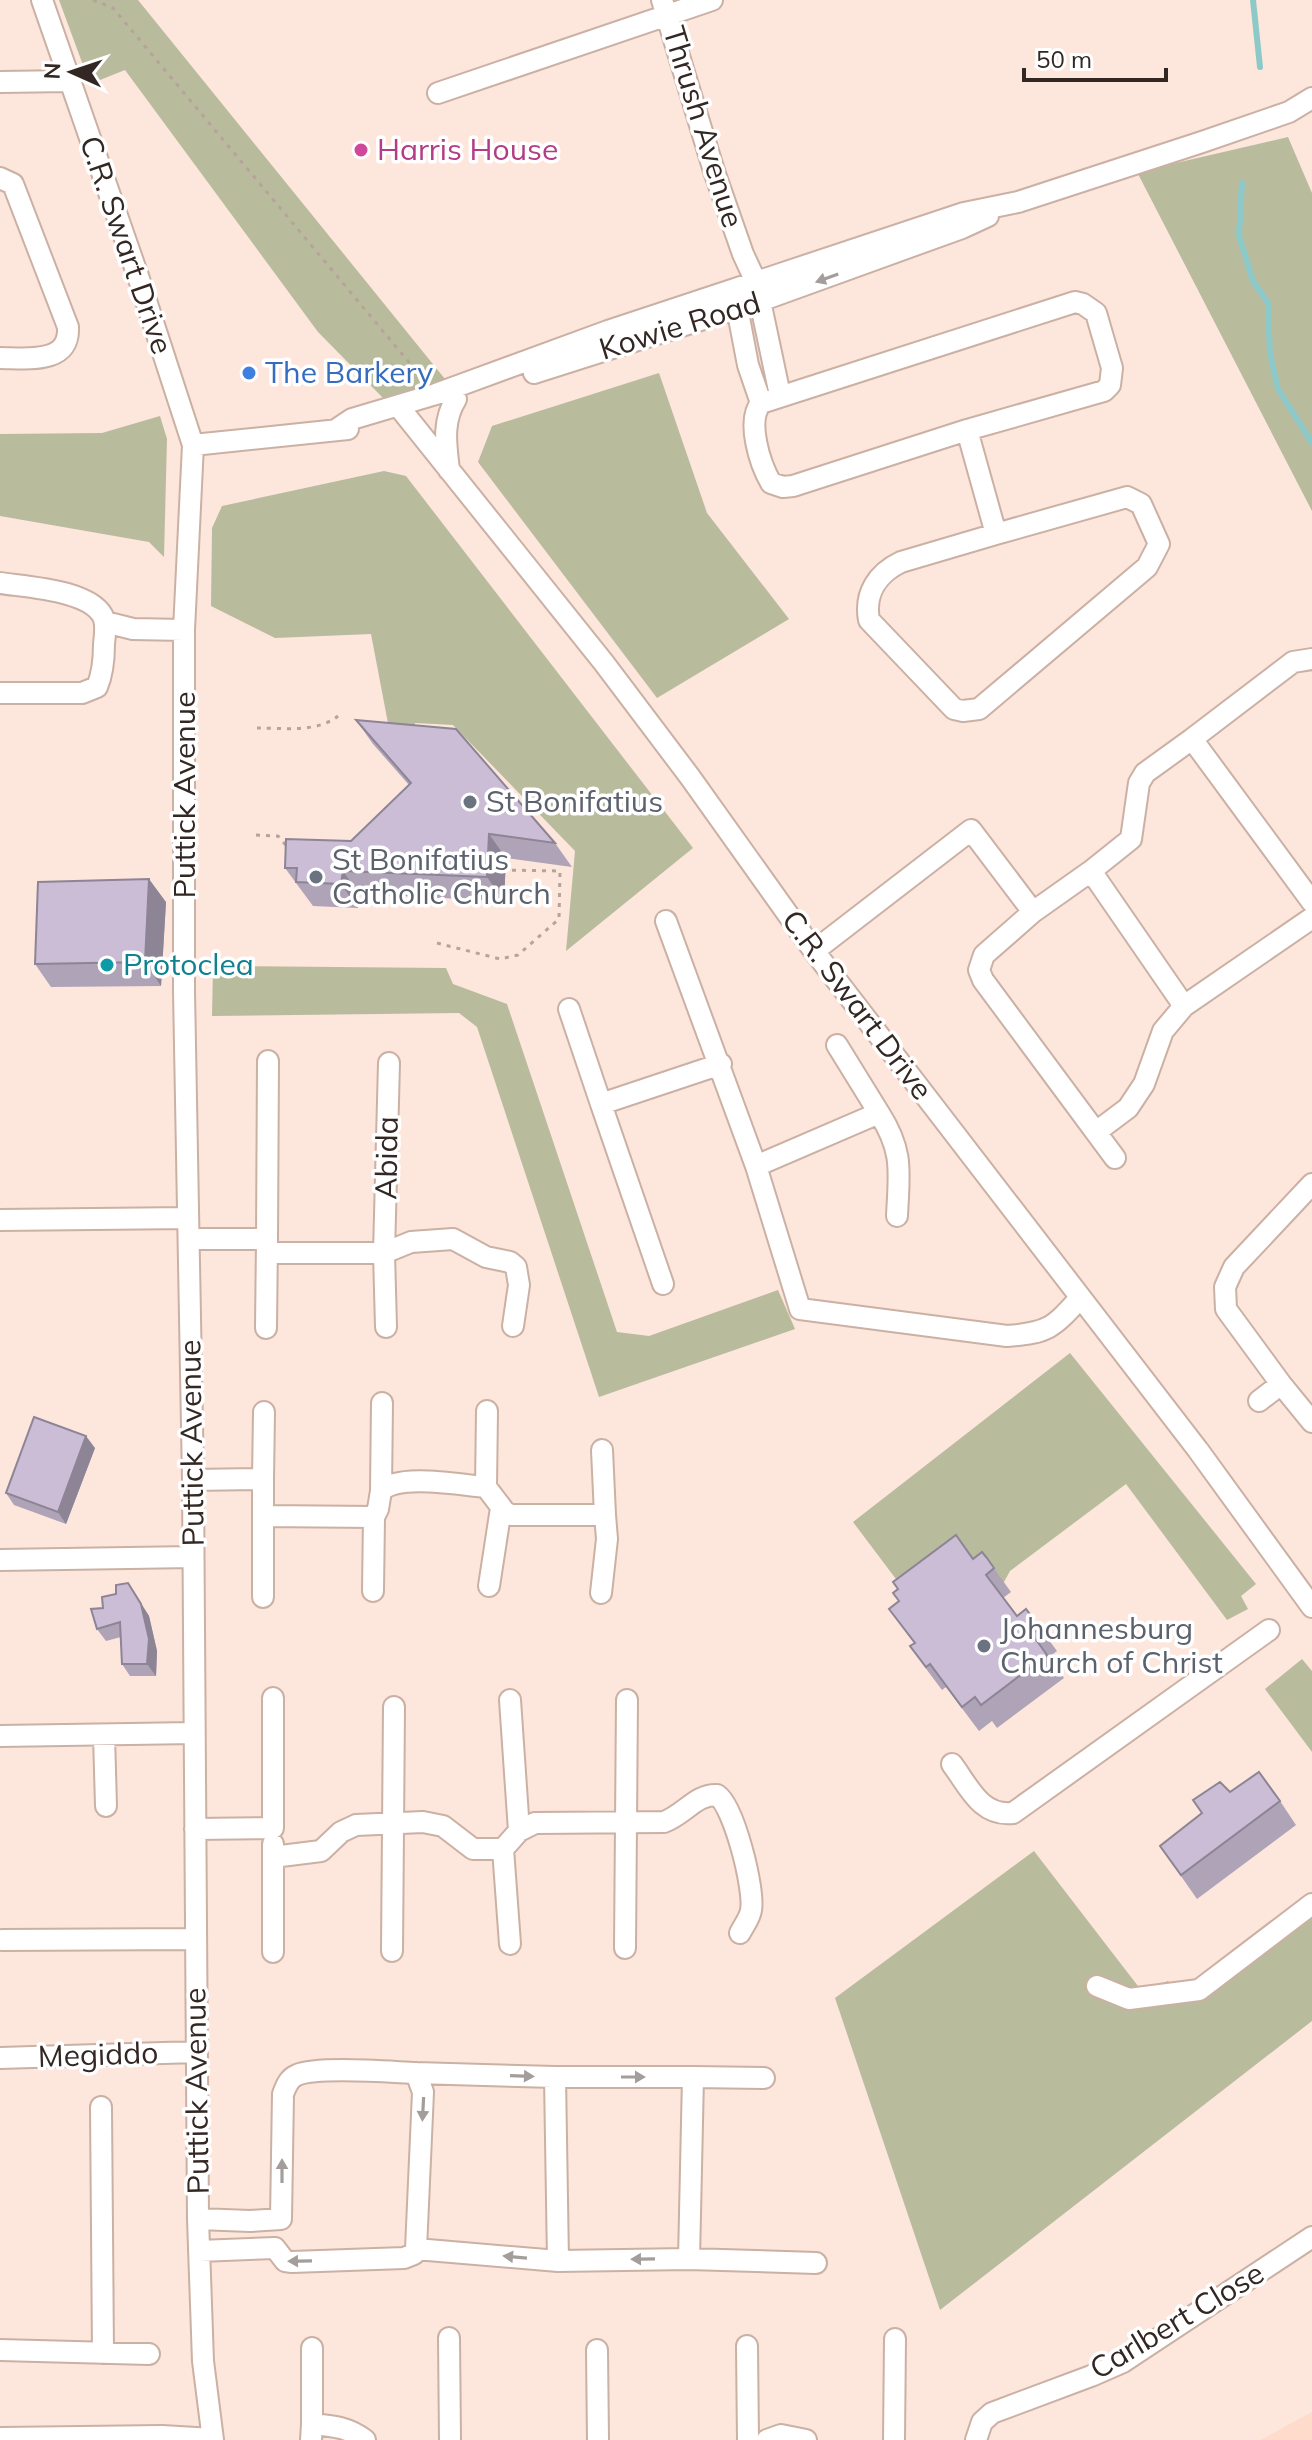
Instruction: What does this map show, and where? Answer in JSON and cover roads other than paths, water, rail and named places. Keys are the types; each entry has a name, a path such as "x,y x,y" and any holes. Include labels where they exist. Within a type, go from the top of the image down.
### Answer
{"street":[{"name":"C.R. Swart Drive","path":"42,0 193,445"},
{"path":"438,93 665,7 712,0"},
{"name":"Thrush Avenue","path":"665,7 714,171 758,292 780,395"},
{"path":"0,82 70,81"},
{"name":"Kowie Road","path":"193,445 337,429 352,419 403,412 758,292 964,213 1018,202 1289,112 1312,98"},
{"name":"Kowie Road","path":"1289,112 1312,112"},
{"path":"0,178 13,184 68,327 66,345 57,353 44,358 0,358"},
{"name":"Thrush Avenue","path":"735,298 743,254"},
{"path":"735,298 761,403"},
{"path":"1075,302 1096,313 1112,368 1110,385 1104,391 783,487 771,483 755,431 754,412 761,403 1075,302"},
{"path":"446,396 449,409 445,434 449,470"},
{"name":"C.R. Swart Drive","path":"403,412 623,688 814,951 1198,1450 1312,1607"},
{"path":"967,430 996,534"},
{"name":"Puttick Avenue","path":"193,445 184,630 196,2052 203,2361 213,2440"},
{"path":"1127,497 1141,504 1159,544 1147,567 979,709 963,711 954,709 869,620 868,604 878,578 887,569 996,534 1127,497"},
{"path":"0,583 71,595 93,605 105,622 103,668 97,687 82,693 0,693"},
{"path":"105,622 133,629 184,630"},
{"path":"1115,1158 983,980 979,970 984,955 1033,912 1131,839 1139,783 1145,773 1293,662 1312,659"},
{"path":"1192,739 1312,902"},
{"path":"814,951 971,830 1033,912"},
{"path":"1091,871 1184,1006"},
{"path":"1096,1132 1128,1108 1144,1084 1163,1031 1184,1006 1312,918"},
{"path":"666,921 721,1064 800,1309 1007,1336 1054,1326 1080,1298"},
{"path":"569,1009 663,1284"},
{"path":"837,1045 896,1145 899,1160 897,1216"},
{"path":"266,1328 268,1061"},
{"name":"Abida","path":"386,1327 384,1253 389,1063"},
{"path":"601,1104 721,1064"},
{"path":"756,1166 879,1113"},
{"path":"1312,1184 1234,1267 1225,1287 1226,1309 1312,1422"},
{"name":"Abida","path":"0,1220 188,1228 267,1246 384,1253 411,1242 453,1239 486,1257 510,1262 518,1274 519,1285 513,1326"},
{"path":"1259,1401 1281,1384"},
{"path":"373,1591 374,1517 381,1491 382,1403"},
{"path":"487,1411 486,1487 501,1508 511,1515 605,1515"},
{"path":"263,1597 264,1412"},
{"path":"601,1593 607,1539 602,1450"},
{"path":"193,1480 263,1479"},
{"path":"381,1491 388,1484 406,1481 486,1487"},
{"path":"489,1586 501,1508"},
{"path":"263,1516 374,1517"},
{"path":"0,1560 193,1557"},
{"path":"952,1764 985,1809 994,1813 1013,1813 1269,1630"},
{"path":"273,1698 273,1952"},
{"path":"510,1700 519,1831"},
{"path":"625,1948 627,1700"},
{"path":"392,1951 394,1707"},
{"path":"0,1736 194,1733"},
{"path":"104,1735 106,1806"},
{"path":"510,1944 503,1849 519,1831 542,1822 664,1822 682,1814 703,1797 714,1795 722,1798 732,1817 751,1893 751,1913 740,1933"},
{"path":"273,1857 321,1851 341,1832 356,1825 434,1824 443,1826 473,1849 503,1849"},
{"path":"195,1829 273,1828"},
{"path":"1097,1986 1129,1999 1199,1990 1312,1904"},
{"path":"2,1940 195,1939"},
{"name":"Megiddo","path":"0,2058 196,2052"},
{"path":"198,2219 281,2219 283,2094 294,2075 313,2071 764,2078"},
{"path":"199,2251 275,2248 285,2261 292,2262 404,2258 414,2254 423,2092 416,2073"},
{"path":"555,2077 558,2261"},
{"path":"689,2259 693,2077"},
{"path":"101,2107 103,2353"},
{"name":"Carlbert Close","path":"976,2440 982,2422 992,2413 1123,2362 1312,2237"},
{"path":"416,2249 558,2261 689,2259 816,2263"},
{"path":"449,2338 450,2440"},
{"path":"894,2440 895,2339"},
{"path":"747,2346 748,2440"},
{"path":"312,2348 311,2432 354,2431 365,2440"},
{"path":"0,2350 149,2354"},
{"path":"597,2350 598,2440"},
{"path":"767,2440 781,2435 806,2440"},
{"path":"0,2438 213,2440"}],"waterway":[{"path":"1253,0 1260,67"},
{"path":"1242,183 1239,236 1253,281 1268,303 1270,354 1278,389 1312,443"}],"place":[{"name":"Harris House","path":"361,150"},
{"name":"The Barkery","path":"249,373"},
{"name":"St Bonifatius","path":"470,802"},
{"name":"St Bonifatius Catholic Church","path":"316,877"},
{"name":"Protoclea","path":"107,965"},
{"name":"Johannesburg Church of Christ","path":"984,1646"}]}
